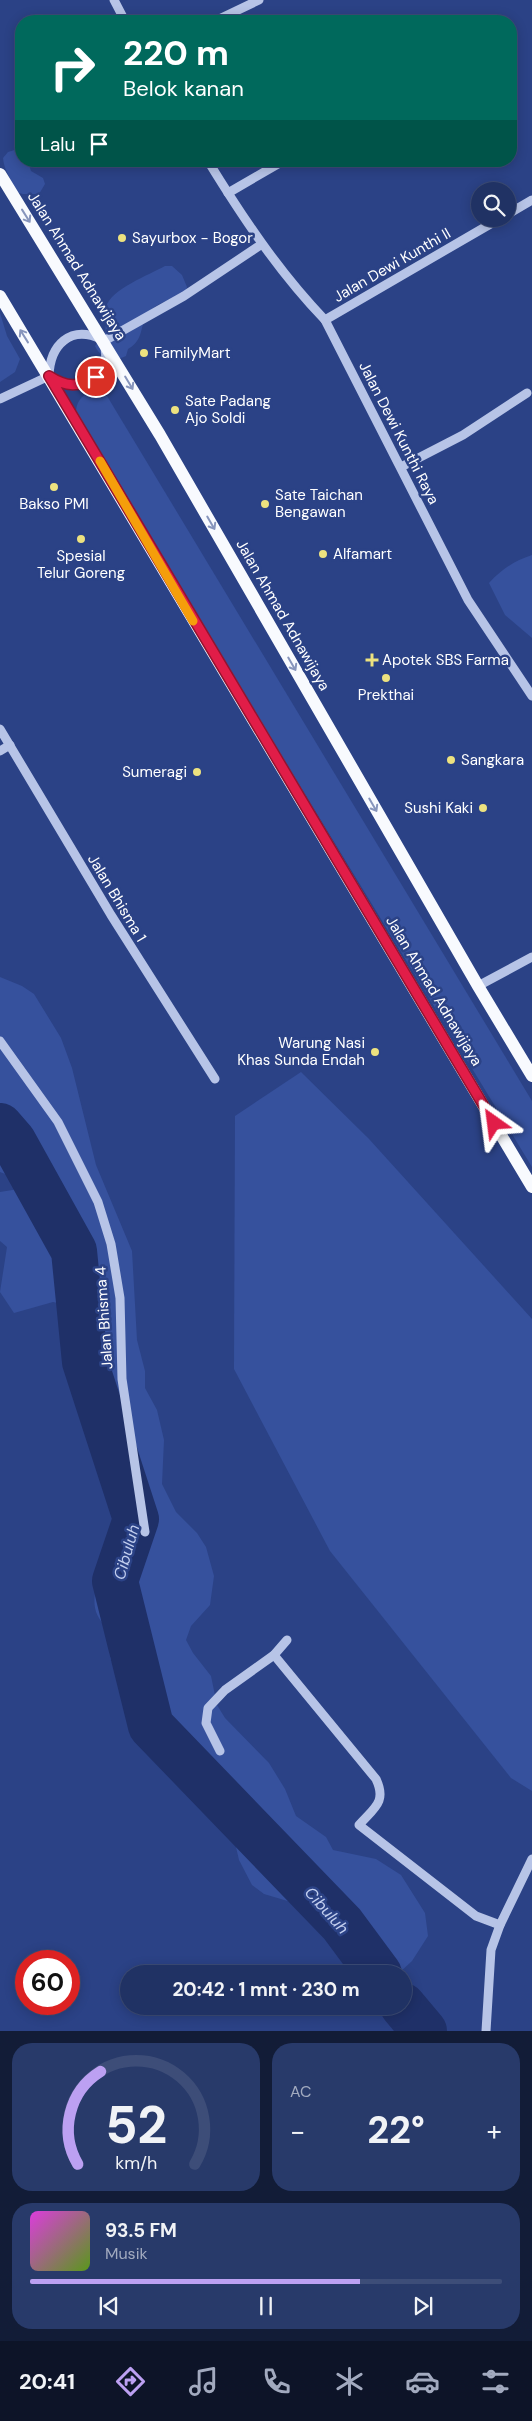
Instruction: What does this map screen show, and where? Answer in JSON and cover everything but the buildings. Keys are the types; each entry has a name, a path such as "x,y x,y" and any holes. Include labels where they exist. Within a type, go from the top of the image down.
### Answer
{"main road":[{"name":"Jalan Ahmad Adnawijaya","path":"0,174 104,341 532,1076"},
{"name":"Jalan Ahmad Adnawijaya","path":"0,296 532,1187"}],"street":[{"path":"114,0 123,15"},
{"path":"228,15 259,0"},
{"name":"Jalan Dewi Kunthi Raya","path":"212,167 262,244 292,285 325,320 468,600 532,696"},
{"path":"228,193 274,167"},
{"path":"516,209 532,200"},
{"name":"Jalan Dewi Kunthi II","path":"325,320 485,227"},
{"path":"104,341 184,296 262,244"},
{"path":"49,376 49,361 54,349 65,339 78,334 92,335 104,341"},
{"path":"49,376 59,383 72,386 85,384 96,377 104,366 106,354 104,341"},
{"path":"0,399 49,376"},
{"path":"401,467 462,435 527,393"},
{"name":"Jalan Bhisma 1","path":"0,729 111,916 215,1079"},
{"path":"0,751 10,745"},
{"path":"478,986 532,957"},
{"name":"Jalan Bhisma 4","path":"0,1041 58,1122 98,1202 112,1244 120,1298 122,1379 145,1532"},
{"path":"220,1752 206,1723 208,1708 225,1690 274,1656 287,1640"},
{"path":"274,1656 367,1765 376,1779 382,1792 381,1800 359,1825 476,1916 500,1925"},
{"path":"486,2031 491,1950 500,1925 532,1859"}],"shaded area":[{"path":"15,150 15,167 30,167 31,171 43,178 45,184 39,194 15,192 3,158 8,152"},
{"path":"165,266 172,266 182,275 187,287 185,294 163,302 147,314 138,340 128,349 126,356 112,359 104,356 95,346 105,334 105,310 109,300 123,288"},
{"path":"0,313 7,336 20,359 15,372 0,382"},
{"path":"93,391 107,396 532,1101 532,1167 76,418 76,409 79,401 84,395"},
{"path":"532,555 532,638 505,615 489,583 509,566"},
{"path":"0,977 22,986 34,994 61,1038 72,1068 96,1165 132,1251 137,1340 145,1371 145,1388 157,1410 164,1440 162,1484 176,1512 197,1533 206,1547 214,1576 210,1605 191,1626 186,1640 193,1653 211,1676 217,1705 225,1718 269,1763 285,1789 296,1816 326,1837 333,1850 376,1859 401,1875 425,1913 428,1936 408,1965 365,1965 355,1953 301,1905 264,1894 252,1885 239,1860 233,1834 208,1814 200,1803 189,1776 171,1753 139,1721 110,1658 108,1629 99,1619 95,1609 94,1598 96,1585 126,1581 142,1545 132,1517 125,1443 118,1416 91,1418 93,1389 90,1366 105,1340 88,1301 73,1306 53,1302 14,1313 0,1292 7,1247 0,1241 0,1192 37,1186 0,1172"},
{"path":"301,1072 369,1139 532,1319 532,1791 511,1778 330,1551 234,1369 235,1116"}],"waterway":[{"name":"Cibuluh","path":"0,1126 13,1141 74,1251 85,1362 136,1519 115,1581 151,1726 342,1924 372,1965"},
{"name":"Cibuluh","path":"411,2015 424,2031"}],"slow traffic":[{"path":"100,461 193,621"}],"place":[{"name":"Sayurbox - Bogor","path":"122,238"},
{"name":"FamilyMart","path":"144,353"},
{"name":"Sate Padang Ajo Soldi","path":"175,410"},
{"name":"Bakso PMI","path":"54,487"},
{"name":"Sate Taichan Bengawan","path":"265,504"},
{"name":"Spesial Telur Goreng","path":"81,539"},
{"name":"Alfamart","path":"323,554"},
{"name":"Apotek SBS Farma","path":"372,660"},
{"name":"Prekthai","path":"386,678"},
{"name":"Sangkara","path":"451,760"},
{"name":"Sumeragi","path":"197,772"},
{"name":"Sushi Kaki","path":"483,808"},
{"name":"Warung Nasi Khas Sunda Endah","path":"375,1052"}],"route":[{"path":"96,377 85,384 72,386 59,383 49,376 494,1123"}]}
